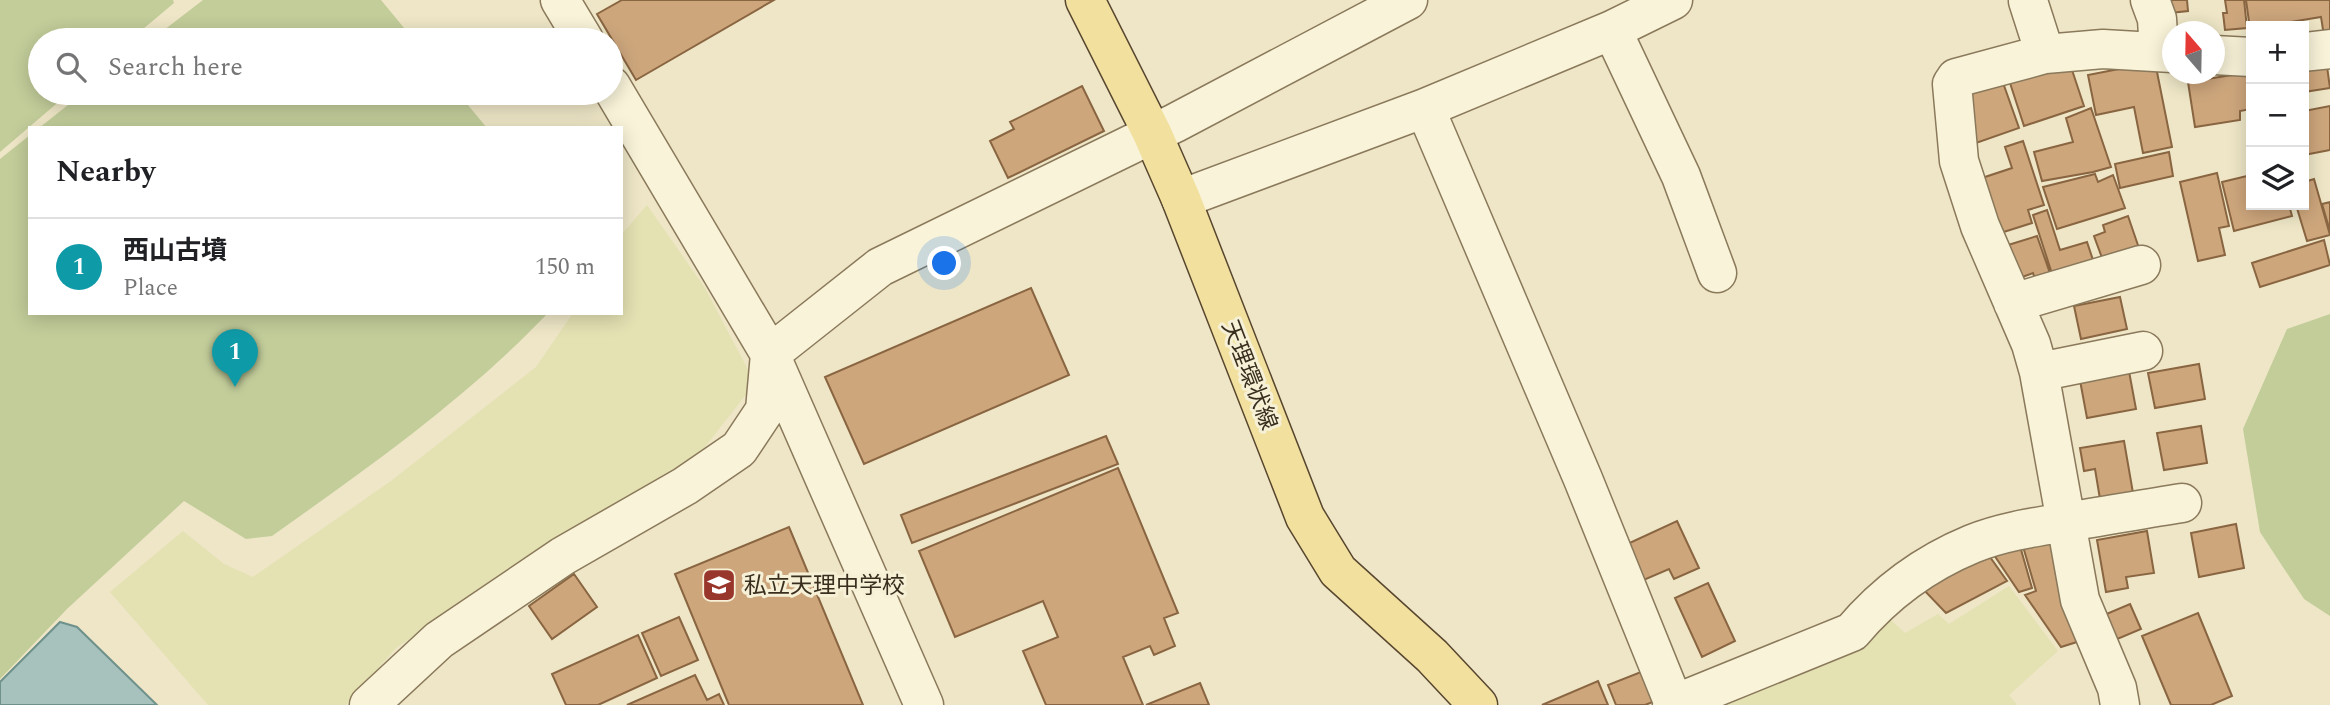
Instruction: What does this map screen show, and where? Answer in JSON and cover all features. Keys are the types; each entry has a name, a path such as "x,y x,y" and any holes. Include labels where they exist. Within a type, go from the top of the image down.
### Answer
{"main road":[{"name":"天理環状線","path":"1085,0 1152,133 1181,199 1305,517 1338,571 1432,656 1478,705"}],"street":[{"path":"560,0 577,28"},
{"path":"369,705 439,640 563,556 685,486 739,449 765,410 770,354 880,267 1175,123 1408,0"},
{"path":"1181,199 1425,107 1612,30 1673,0"},
{"path":"2150,0 2162,37"},
{"path":"2028,1 2045,54"},
{"path":"1612,30 1681,176 1717,273"},
{"path":"2120,705 2117,688 2080,600 2039,372 2031,344 1980,226 1959,161 1952,83 1956,78 2045,54 2103,49 2162,52"},
{"path":"2309,51 2330,49"},
{"path":"2225,56 2246,57"},
{"path":"622,105 770,354 924,705"},
{"path":"1425,107 1583,480 1673,705 1852,632 1868,612 1902,584 1930,565 1973,544 2037,527 2182,503"},
{"path":"2013,303 2141,265"},
{"path":"2039,372 2143,351"}],"shaded area":[{"path":"647,205 705,288 755,383 705,447 680,474 486,587 396,648 346,705 208,705 110,592 183,531 224,564 253,577 391,481 536,367 572,315 623,315 623,233"},
{"path":"2009,586 2058,651 2009,695 2017,705 1708,705 1884,614 1905,633 1938,614 1949,624"}],"green space":[{"path":"0,0 173,0 174,3 144,28 28,28 28,105 55,105 0,152"},
{"path":"203,0 381,0 404,28 167,28"},
{"path":"68,105 468,105 485,126 42,126"},
{"path":"28,137 28,315 546,315 484,374 416,431 272,536 246,539 184,501 67,609 0,679 0,159"},
{"path":"2330,314 2330,616 2304,599 2260,532 2243,429 2287,329"}],"water":[{"path":"60,622 77,627 157,705 0,705 0,682"}],"building":[{"path":"622,0 774,0 636,80 623,58 623,28 605,28 597,14"},
{"path":"2160,0 2187,0 2188,11 2161,14"},
{"path":"2225,0 2244,0 2246,28 2225,30 2223,13 2227,13"},
{"path":"2246,0 2330,0 2330,35 2324,36 2321,17 2297,21 2249,21"},
{"path":"2326,59 2330,88 2309,91 2309,62"},
{"path":"2155,62 2172,147 2143,153 2134,107 2096,115 2088,75"},
{"path":"2070,64 2084,106 2024,126 2010,83"},
{"path":"2246,73 2246,110 2240,111 2240,120 2195,127 2188,84 2225,84 2225,76"},
{"path":"2001,77 2019,128 1976,143 1959,91"},
{"path":"1082,86 1104,131 1008,178 990,141 1014,129 1010,122"},
{"path":"2330,106 2330,150 2309,154 2309,110"},
{"path":"2091,108 2111,167 2042,181 2034,152 2073,142 2066,118"},
{"path":"2023,141 2044,205 2028,210 2032,223 1991,236 1973,181 2012,168 2005,147"},
{"path":"2169,152 2173,176 2120,188 2115,164"},
{"path":"2217,173 2229,226 2219,228 2225,255 2198,261 2180,182"},
{"path":"2095,174 2098,182 2113,175 2125,208 2057,229 2043,187"},
{"path":"2246,176 2246,210 2290,210 2292,216 2234,231 2222,182"},
{"path":"2314,179 2330,235 2307,241 2298,210 2309,210 2309,180"},
{"path":"2330,202 2330,231 2322,204"},
{"path":"2047,210 2060,250 2087,242 2096,269 2055,283 2033,215"},
{"path":"2128,216 2141,254 2105,266 2094,236 2105,232 2103,225"},
{"path":"2037,236 2052,279 2037,285 2033,273 2017,279 2005,246"},
{"path":"2324,240 2330,265 2260,287 2252,263"},
{"path":"1031,288 1069,375 864,464 825,377"},
{"path":"2120,297 2127,329 2081,339 2074,306"},
{"path":"2199,364 2205,399 2155,408 2148,373"},
{"path":"2128,366 2136,409 2087,418 2079,375"},
{"path":"2201,426 2207,463 2164,470 2157,433"},
{"path":"1106,436 1118,464 912,543 901,515"},
{"path":"2124,441 2133,493 2100,499 2095,469 2084,471 2080,448"},
{"path":"1118,468 1178,613 1164,618 1175,646 1154,655 1150,646 1123,657 1143,705 1046,705 1023,651 1058,637 1043,601 955,637 919,551"},
{"path":"1677,521 1699,568 1674,579 1669,569 1639,582 1623,546"},
{"path":"2236,524 2244,568 2199,577 2191,533"},
{"path":"789,527 863,705 729,705 675,574"},
{"path":"2147,531 2154,573 2126,577 2128,588 2106,592 2097,540"},
{"path":"2054,534 2080,641 2061,647 2025,595 2036,591 2022,543"},
{"path":"2018,539 2032,588 2019,592 1990,549"},
{"path":"1985,550 2007,581 1946,613 1922,588"},
{"path":"574,574 597,607 552,639 529,606"},
{"path":"1708,583 1735,641 1702,657 1675,598"},
{"path":"2130,604 2141,629 2115,640 2104,615"},
{"path":"2198,613 2232,696 2211,705 2171,705 2142,636"},
{"path":"679,617 698,660 661,676 642,633"},
{"path":"638,635 657,678 598,705 566,705 552,674"},
{"path":"1651,668 1663,698 1645,705 1616,705 1608,685"},
{"path":"695,675 707,700 719,694 724,705 627,705"},
{"path":"1598,681 1608,705 1542,705"},
{"path":"1200,683 1209,705 1146,705"}],"place":[{"name":"西山古墳","path":"235,387"},
{"name":"私立天理中学校","path":"719,585"}]}
